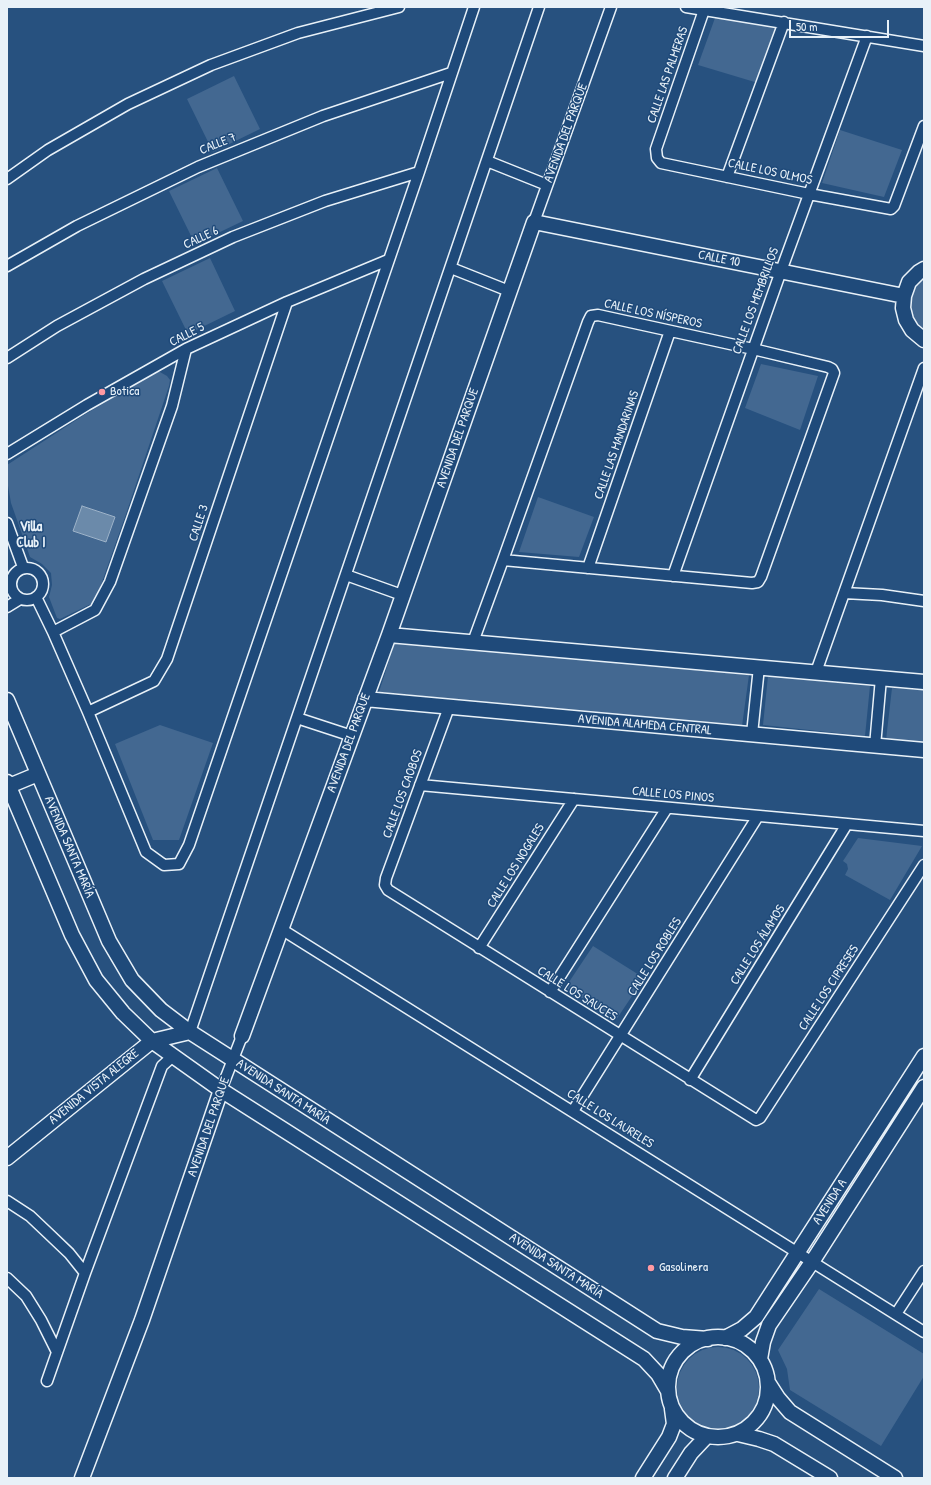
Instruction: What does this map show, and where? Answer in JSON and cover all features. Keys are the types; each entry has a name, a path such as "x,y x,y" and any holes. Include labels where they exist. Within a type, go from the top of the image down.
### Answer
{"street":[{"path":"7,179 48,150 128,104 211,65 298,33 399,7"},
{"path":"36,598 53,632 88,712 146,852 164,865 179,864 189,845 474,7"},
{"path":"190,1032 539,7"},
{"name":"AVENIDA DEL PARQUE","path":"82,1478 142,1320 221,1090 389,635 509,291 611,7"},
{"path":"686,7 924,46"},
{"name":"CALLE LAS PALMERAS","path":"656,149 704,10"},
{"path":"727,177 784,22"},
{"name":"CALLE LOS MEMBRILLOS","path":"673,576 781,271 867,36"},
{"name":"CALLE 7","path":"7,266 77,226 198,167 323,116 451,73"},
{"name":"CALLE LOS OLMOS","path":"656,149 657,158 661,163 809,194 893,209 924,126"},
{"path":"487,162 548,185"},
{"name":"CALLE 6","path":"7,358 58,326 144,279 233,237 325,201 419,172"},
{"name":"CALLE 10","path":"534,222 904,296"},
{"name":"CALLE 5","path":"7,454 86,405 186,349 287,302 388,260"},
{"path":"451,268 509,291"},
{"path":"924,269 909,282 904,296 903,308 906,320 912,330 924,340"},
{"name":"CALLE 3","path":"88,712 154,681 168,659 287,302"},
{"name":"CALLE LOS NÍSPEROS","path":"473,642 591,316 598,315 753,349 828,367 832,369 834,373 834,378 758,582 752,583 673,576"},
{"name":"CALLE LAS MANDARINAS","path":"588,568 670,331"},
{"path":"53,632 95,610 110,582 172,406 186,349"},
{"path":"816,672 924,368"},
{"path":"7,523 23,568"},
{"path":"502,560 673,576"},
{"path":"23,568 33,568 41,575 44,585 40,594 36,598 25,600 20,599 13,592 9,578 23,568"},
{"path":"346,575 402,596"},
{"path":"844,593 924,600"},
{"path":"7,607 20,599"},
{"path":"389,635 924,682"},
{"path":"752,734 759,667"},
{"path":"875,746 881,678"},
{"name":"AVENIDA ALAMEDA CENTRAL","path":"365,699 924,750"},
{"name":"AVENIDA SANTA MARÍA","path":"7,700 109,941 132,980 161,1010 190,1032 233,1060 657,1331 682,1337 708,1339"},
{"name":"CALLE LOS CAOBOS","path":"388,890 385,885 386,878 449,706"},
{"path":"297,718 352,736"},
{"path":"38,774 8,784 11,801 72,935 96,980 123,1013 152,1041 221,1090 644,1359 658,1374 668,1391 674,1424 668,1437 643,1478"},
{"name":"CALLE LOS PINOS","path":"420,785 924,831"},
{"name":"CALLE LOS NOGALES","path":"479,948 574,799"},
{"path":"550,992 667,808"},
{"name":"CALLE LOS ROBLES","path":"573,1111 758,816"},
{"name":"CALLE LOS ÁLAMOS","path":"690,1080 847,824"},
{"name":"CALLE LOS CIPRESES","path":"753,1119 758,1120 760,1118 924,865"},
{"name":"CALLE LOS SAUCES","path":"388,890 753,1119"},
{"name":"CALLE LOS LAURELES","path":"281,929 799,1252 812,1262 924,1332"},
{"name":"AVENIDA VISTA ALEGRE","path":"7,1158 152,1041 190,1032"},
{"path":"47,1381 85,1273 162,1066 173,1056"},
{"name":"AVENIDA A","path":"725,1338 742,1329 756,1317 924,1056"},
{"name":"AVENIDA A","path":"760,1359 763,1342 770,1325 924,1087"},
{"path":"7,1201 30,1216 69,1253 85,1273"},
{"path":"896,1314 924,1271"},
{"path":"7,1278 26,1296 41,1320 57,1352"},
{"path":"668,1391 669,1377 674,1364 683,1352 694,1344 708,1339 725,1338 739,1342 751,1349 760,1359 766,1371 769,1384 790,1412 895,1478"},
{"path":"672,1407 680,1420 692,1430 707,1436 722,1437 738,1434 751,1426 761,1414 767,1399 769,1384"},
{"path":"738,1434 774,1444 830,1478"},
{"path":"675,1478 691,1453 707,1436"}],"shaded area":[{"path":"715,18 781,25 758,83 698,65"},
{"path":"234,76 260,129 213,152 187,99"},
{"path":"840,130 902,150 884,197 822,183"},
{"path":"217,168 243,221 195,244 169,191"},
{"path":"210,258 235,311 188,334 162,281"},
{"path":"924,277 924,331 914,319 911,308 912,296 916,286"},
{"path":"761,364 818,376 800,430 745,408"},
{"path":"156,372 160,372 167,376 170,380 169,386 96,599 93,603 60,619 57,618 49,597 52,585 51,573 42,564 30,557 11,503 7,480 7,465 84,415"},
{"path":"538,497 594,517 579,557 519,552"},
{"path":"82,506 115,517 106,542 73,531"},
{"path":"395,642 749,675 742,726 379,692"},
{"path":"768,676 870,686 865,736 763,725"},
{"path":"892,688 924,690 924,743 886,740"},
{"path":"160,725 213,743 179,840 153,840 115,744"},
{"path":"858,838 922,846 890,900 845,875 848,869 847,864 843,861"},
{"path":"593,946 644,978 616,1020 565,988"},
{"path":"819,1289 924,1354 924,1376 881,1446 790,1390 787,1369 778,1350"},
{"path":"718,1347 734,1350 747,1359 756,1372 759,1388 756,1404 747,1417 734,1426 718,1429 702,1426 689,1417 680,1404 677,1388 680,1372 689,1359 702,1350"}],"place":[{"name":"Botica","path":"102,392"},
{"name":"Gasolinera","path":"651,1268"}],"district":[{"name":"Villa Club I","path":"31,536"}]}
